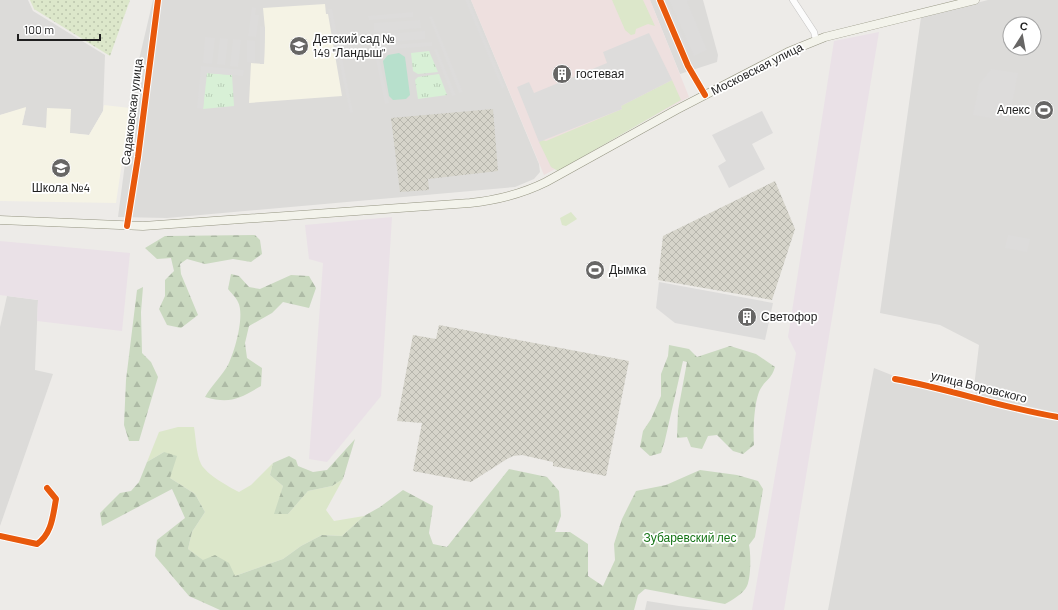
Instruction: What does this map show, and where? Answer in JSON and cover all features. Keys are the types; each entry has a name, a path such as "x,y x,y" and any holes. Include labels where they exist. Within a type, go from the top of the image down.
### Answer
{"main road":[{"name":"Московская улица","path":"0,220 143,226 470,203 508,197 534,188 705,95 788,52 816,40 975,0"}],"street":[{"name":"Садаковская улица","path":"127,226 139,150 158,0"},
{"path":"660,0 688,66 705,95"},
{"path":"793,0 814,32 816,40"},
{"name":"улица Воровского","path":"895,379 922,384 976,400 1058,417"},
{"path":"0,536 37,544 44,540 50,527 56,499 47,488"}],"shaded area":[{"path":"0,0 28,0 33,11 105,55 103,111 89,135 70,133 70,109 46,128 22,125 26,108 0,115"},
{"path":"153,0 471,0 539,164 540,172 534,179 515,187 167,218 118,217 138,64"},
{"path":"465,0 469,0 505,87 502,89"},
{"path":"471,0 650,0 689,97 544,175"},
{"path":"650,0 703,0 718,55 717,62 680,74"},
{"path":"669,0 690,0 687,1 707,50 694,56"},
{"path":"988,0 1058,0 1058,413 976,395 974,387 979,345 940,325 880,313 921,17"},
{"name":"Детский сад № 149 \"Ландыш\"","path":"325,4 342,96 249,103 251,63 264,64 265,29 263,8"},
{"path":"669,4 688,49 685,50 666,5"},
{"path":"252,7 256,8 255,15 259,15 256,37 248,36"},
{"path":"328,9 332,9 353,112 350,113"},
{"path":"413,12 413,17 369,20 368,16"},
{"path":"432,16 463,92 459,93 429,17"},
{"path":"420,20 421,28 374,32 374,23"},
{"path":"260,26 265,27 264,64 260,64"},
{"path":"425,31 425,39 373,43 373,35"},
{"path":"879,32 784,610 752,610 796,353 788,337 834,41"},
{"path":"649,33 672,80 621,106 622,109 539,142 517,87 529,82 534,93 607,63 603,52"},
{"path":"205,37 215,38 212,64 203,63"},
{"path":"220,38 228,39 225,65 217,64"},
{"path":"233,39 241,40 238,67 230,66"},
{"path":"247,40 255,41 255,63 247,62"},
{"path":"432,42 432,46 378,50 377,46"},
{"path":"437,49 456,95 452,96 434,50"},
{"path":"379,58 389,103 385,104 376,59"},
{"path":"201,66 244,70 243,76 207,73 203,109 197,108"},
{"path":"991,69 1018,73 1009,121 973,115 979,84"},
{"name":"Школа №4","path":"104,105 130,108 116,203 0,201 0,115 26,107 22,125 46,128 47,108 71,109 70,133 89,135 103,111"},
{"path":"493,109 498,171 428,179 429,190 400,192 391,118"},
{"path":"762,111 773,133 752,144 765,169 729,188 718,166 726,161 712,135"},
{"path":"775,181 795,229 772,300 658,280 663,236"},
{"path":"392,217 381,396 327,462 309,459 323,263 309,259 305,225"},
{"path":"1008,235 1030,239 1027,252 1005,248"},
{"path":"0,241 130,253 122,331 37,321 38,300 0,295"},
{"path":"659,282 773,303 765,340 675,323 656,308"},
{"path":"7,296 38,300 35,370 53,374 0,526 0,327"},
{"path":"439,325 629,361 606,476 553,466 553,462 522,455 513,456 507,459 471,482 413,471 422,423 397,421 413,335 436,339"},
{"path":"874,368 929,390 1058,420 1058,610 828,610"},
{"path":"647,601 679,606 713,610 645,610"}],"green space":[{"path":"30,0 130,0 110,56 34,9"},
{"path":"612,0 643,0 655,26 648,24 636,29 635,34 631,35 625,30"},
{"path":"429,51 438,72 418,74 413,71 411,53"},
{"path":"399,53 405,57 410,95 406,99 393,100 389,96 383,61 388,55"},
{"path":"206,73 232,75 234,106 203,109"},
{"path":"439,74 447,95 418,99 415,80 418,77"},
{"path":"672,80 681,100 558,171 551,167 539,142 542,140 546,141 622,109 621,106"},
{"path":"571,212 577,219 566,226 562,225 560,218"},
{"path":"255,235 260,240 262,254 251,262 233,259 205,264 187,259 180,264 181,274 198,315 181,328 167,325 159,309 165,296 165,280 174,271 171,258 157,259 145,248 165,236"},
{"path":"231,274 239,276 249,287 260,289 291,275 309,276 316,288 309,308 283,302 272,313 249,326 245,343 247,358 262,368 261,386 240,397 221,400 205,397 228,365 234,351 240,324 240,308 237,300 228,289"},
{"path":"143,287 141,312 142,353 151,362 158,377 139,441 129,441 124,425 126,380 137,290"},
{"path":"669,345 689,349 697,357 730,346 756,354 775,367 770,377 761,388 755,407 754,445 743,454 733,451 717,435 708,436 702,449 691,447 687,437 677,438 678,411 687,362 683,361 661,453 650,456 640,447 643,431 651,419 661,396 661,374 668,356"},
{"path":"178,427 194,427 196,446 201,464 218,480 239,492 251,485 273,463 270,475 283,486 280,497 288,514 308,491 332,486 343,479 326,510 334,521 364,516 342,536 322,535 301,546 283,559 235,576 204,561 188,549 192,532 205,512 195,494 170,478 164,452 147,462 159,432"},
{"path":"355,439 343,479 332,486 308,491 288,514 274,514 283,486 270,475 273,463 289,456 296,460 298,466 313,472 327,470"},
{"name":"Зубаревский лес","path":"164,452 177,456 170,478 195,494 205,512 192,532 188,549 203,560 215,555 229,563 235,576 283,559 301,546 322,535 342,536 364,516 380,507 403,490 433,506 429,533 433,544 447,547 509,469 547,477 559,491 561,516 555,532 570,532 588,544 588,576 603,586 615,560 614,544 622,519 636,491 666,485 700,470 737,475 758,481 763,489 755,537 749,545 750,566 747,586 743,592 725,604 645,589 638,595 634,610 220,610 189,596 155,556 157,540 185,518 172,489 102,526 100,513 120,493 131,491 139,482 147,462"}],"cycle path":[{"path":"127,226 138,157 158,0"},
{"path":"660,0 688,66 705,95"},
{"path":"895,379 1017,409 1058,417"},
{"path":"0,536 37,544 42,540 49,530 53,518 56,499 47,488"}],"place":[{"name":"Детский сад № 149 \"Ландыш\"","path":"299,46"},
{"name":"гостевая","path":"562,74"},
{"name":"Алекс","path":"1044,110"},
{"name":"Школа №4","path":"61,168"},
{"name":"Дымка","path":"595,270"},
{"name":"Светофор","path":"747,317"}]}
